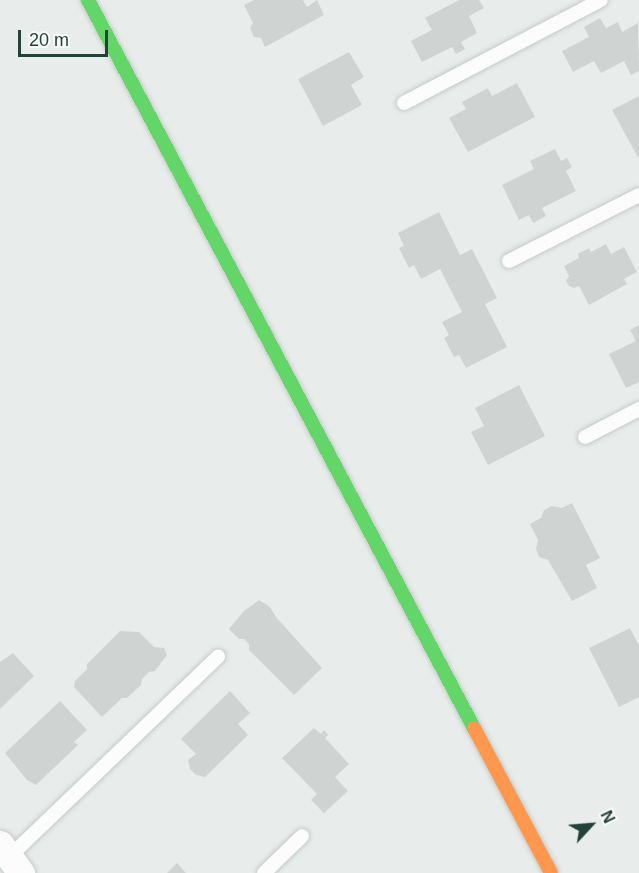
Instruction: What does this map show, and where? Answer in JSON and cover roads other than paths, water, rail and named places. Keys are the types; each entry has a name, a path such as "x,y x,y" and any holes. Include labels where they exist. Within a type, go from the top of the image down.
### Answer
{"main road":[{"path":"88,0 551,873"}],"lane":[{"path":"404,103 601,0"},
{"path":"509,261 639,195"},
{"path":"585,437 639,409"},
{"path":"8,860 218,657"},
{"path":"264,873 302,836"}]}
